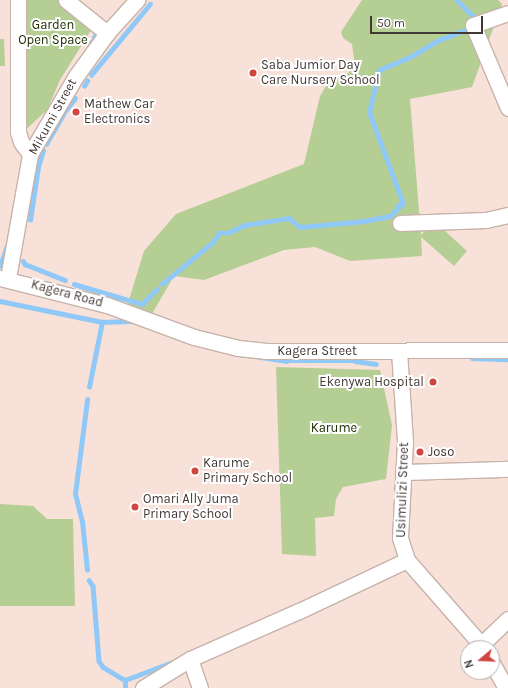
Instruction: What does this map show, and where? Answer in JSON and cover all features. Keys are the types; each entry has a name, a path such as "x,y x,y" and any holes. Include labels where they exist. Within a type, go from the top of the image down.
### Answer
{"street":[{"path":"18,0 18,132 21,142 30,154"},
{"path":"66,0 106,34"},
{"name":"Mikumi Street","path":"4,278 30,154 70,84 106,34 137,0"},
{"path":"508,13 473,25 508,108"},
{"path":"400,223 486,220 508,215"},
{"name":"Kagera Road","path":"4,278 107,304 132,314"},
{"name":"Kagera Street","path":"132,314 194,337 238,348 265,351 508,350"},
{"name":"Usimulizi Street","path":"399,351 405,442 400,538 407,560 478,640"},
{"path":"404,472 508,469"},
{"path":"143,688 190,659 299,611 407,560"},
{"path":"489,640 508,619"},
{"path":"190,659 200,688"},
{"path":"500,677 506,688"}],"green space":[{"name":"Garden Open Space","path":"24,0 59,0 93,27 60,80 47,110 21,134"},
{"path":"362,0 498,0 502,4 472,87 410,99 421,235 434,221 467,251 454,266 421,237 422,256 350,261 315,247 284,250 204,280 174,276 146,324 128,303 144,251 176,214 304,164 320,96 329,81 344,77 355,66 352,44 343,38 341,32"},
{"path":"0,39 4,39 5,66 0,66"},
{"name":"Karume","path":"276,367 380,370 392,425 386,479 343,487 336,499 334,516 315,518 316,556 282,554"},
{"path":"0,504 33,506 47,519 73,519 75,606 0,606"}],"waterway":[{"path":"457,0 474,17"},
{"path":"91,75 150,4"},
{"path":"162,284 213,242 219,233 227,233 245,225 289,218 300,227 364,221 390,216 398,208 397,206 403,204 369,112 379,70 412,56 439,40 468,29"},
{"path":"90,45 97,32"},
{"path":"84,86 87,81"},
{"path":"65,111 75,98"},
{"path":"46,144 63,115"},
{"path":"30,220 38,167 43,151"},
{"path":"0,266 7,246"},
{"path":"23,261 25,264 65,280"},
{"path":"74,284 142,304 157,289"},
{"path":"0,301 102,322 135,321"},
{"path":"89,387 102,322"},
{"path":"247,355 287,361 355,361 376,364"},
{"path":"472,358 508,359"},
{"path":"87,400 75,494 82,522 87,570"},
{"path":"89,580 93,586 99,661 103,667 125,680 173,662"},
{"path":"125,680 125,688"}],"place":[{"name":"Saba Jumior Day Care Nursery School","path":"253,73"},
{"name":"Mathew Car Electronics","path":"76,112"},
{"name":"Ekenywa Hospital","path":"433,382"},
{"name":"Joso","path":"420,452"},
{"name":"Karume Primary School","path":"195,471"},
{"name":"Omari Ally Juma Primary School","path":"135,507"}]}
